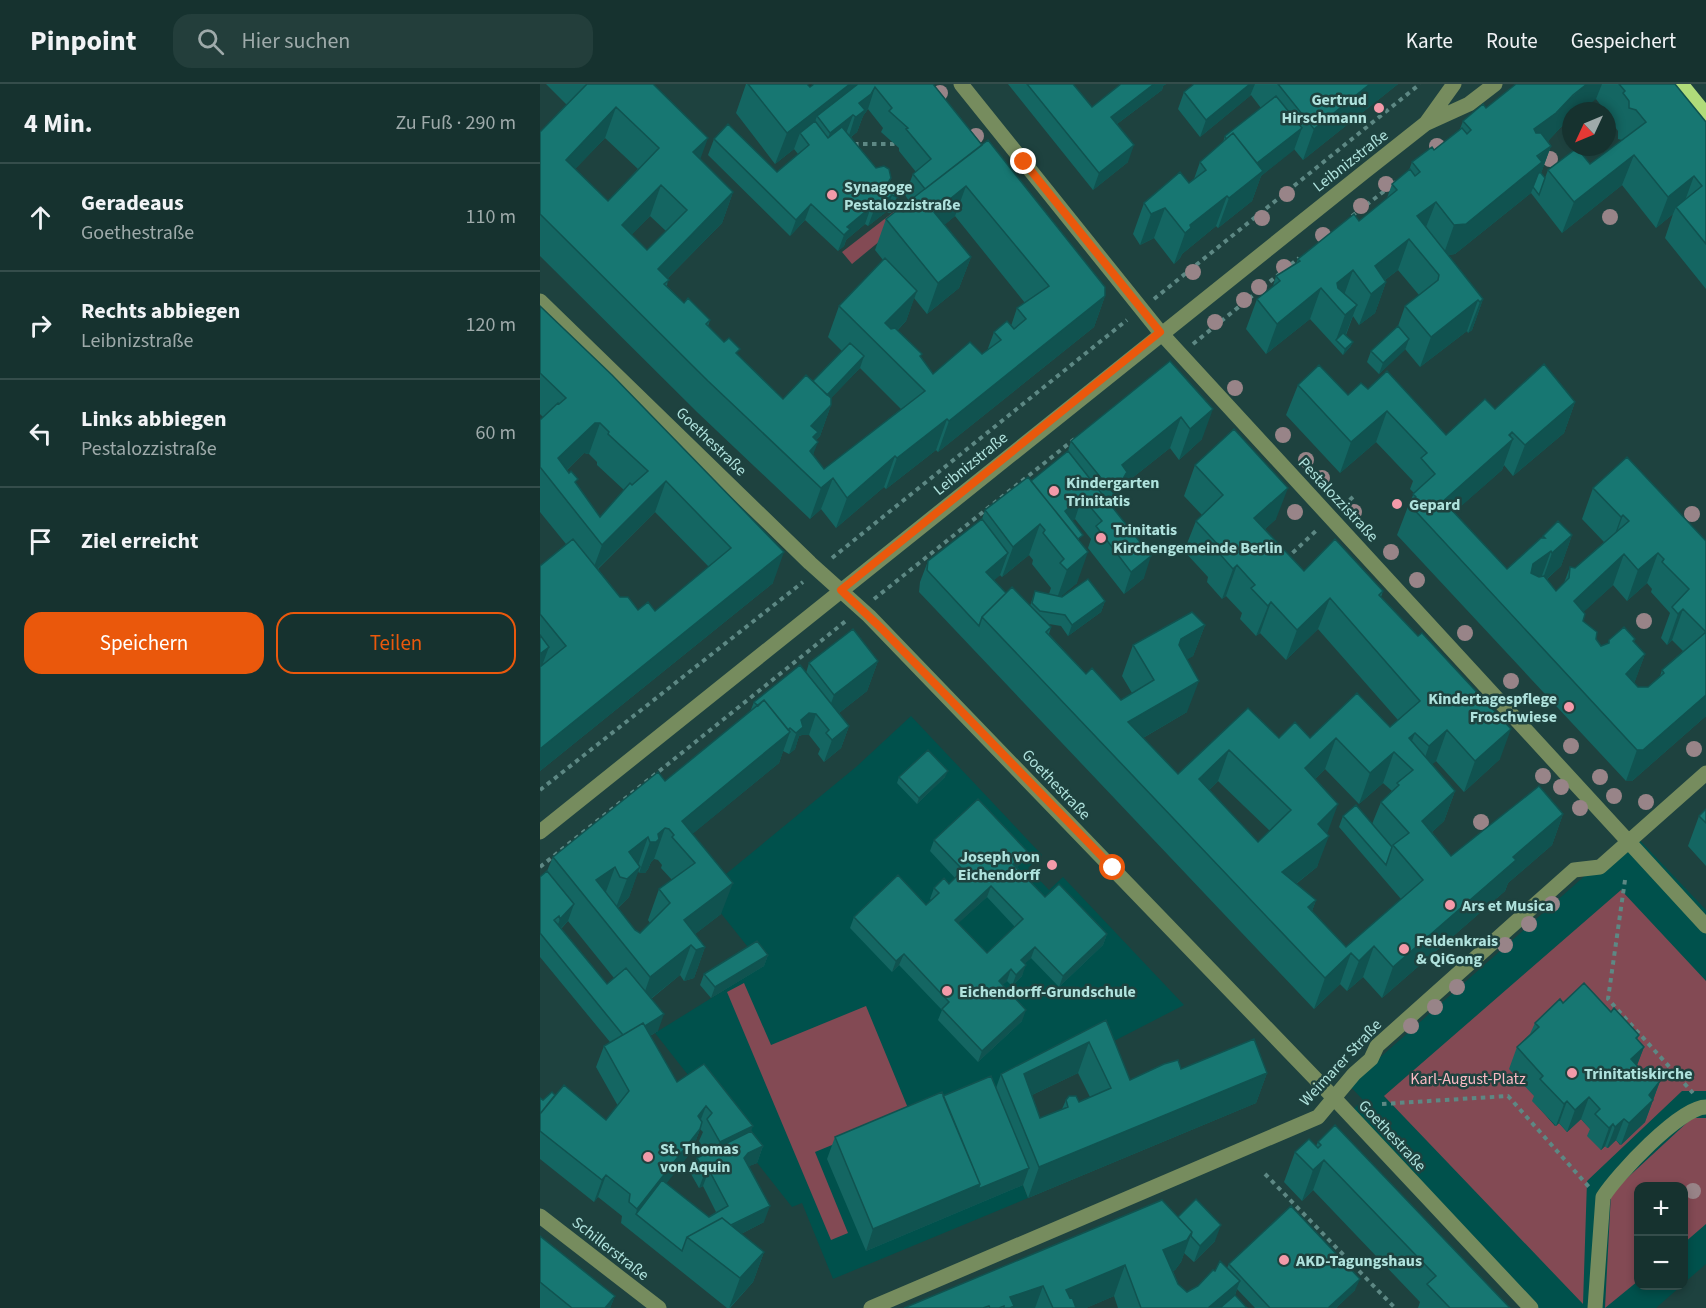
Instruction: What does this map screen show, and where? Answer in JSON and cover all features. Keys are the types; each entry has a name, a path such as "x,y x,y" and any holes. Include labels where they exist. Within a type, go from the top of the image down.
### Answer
{"main road":[{"path":"1681,84 1706,115"}],"street":[{"name":"Pestalozzistraße","path":"961,84 1160,332 1706,926"},
{"name":"Leibnizstraße","path":"1425,124 1454,84"},
{"name":"Leibnizstraße","path":"540,832 1160,332 1425,124 1469,104 1495,84"},
{"name":"Goethestraße","path":"540,301 882,629 1334,1098 1531,1308"},
{"name":"Weimarer Straße","path":"871,1308 1318,1117 1371,1059 1377,1046 1574,870 1600,867 1706,773"},
{"path":"1595,1308 1603,1197 1613,1182 1682,1116 1698,1107 1701,1101"},
{"name":"Schillerstraße","path":"540,1216 659,1308"}],"path":[{"path":"1160,294 1420,84"},
{"path":"848,144 895,144"},
{"path":"1342,224 1397,180"},
{"path":"1197,340 1306,253"},
{"path":"844,548 1125,322"},
{"path":"912,569 1079,435"},
{"path":"1281,564 1308,538"},
{"path":"540,790 782,598"},
{"path":"540,867 833,632"},
{"path":"1625,880 1608,999 1701,1101"},
{"path":"1382,1104 1508,1096 1594,1192"},
{"path":"1265,1174 1395,1308"}],"shaded area":[{"name":"Eichendorff-Grundschule","path":"911,716 1042,855 1028,868 1049,890 1063,877 1184,1005 990,1105 1028,1198 833,1279 802,1203 792,1207 655,1033 763,966 704,892 856,767"},
{"path":"1633,833 1706,910 1706,1264 1688,1280 1688,1182 1634,1182 1634,1290 1676,1290 1656,1308 1523,1308 1345,1117 1363,1100 1349,1085"}],"green space":[{"path":"900,207 909,217 852,264 842,252"},
{"name":"Karl-August-Platz","path":"1621,890 1706,981 1706,1091 1682,1091 1587,1181 1583,1304 1384,1096","holes":["1535,1098 1645,1122 1620,1145 1616,1140 1608,1148 1605,1146 1601,1150 1592,1131 1581,1119 1567,1132 1559,1123 1555,1126 1533,1101"]},
{"path":"744,983 771,1045 866,1006 910,1113 815,1152 848,1233 831,1240 727,992"},
{"path":"1692,1118 1706,1118 1706,1224 1688,1240 1688,1182 1634,1182 1634,1284 1605,1308 1611,1193"}],"building":[{"path":"587,84 653,84 708,138 693,152 733,192 658,269 669,280 664,284 684,303 688,298 710,320 706,324 724,342 729,338 740,349 736,353 783,399 806,375 831,398 831,405 811,426 818,432 813,437 818,442 810,451 824,469 925,391 839,306 885,258 917,291 885,323 891,329 895,328 922,354 920,356 933,374 970,342 982,354 1001,340 994,332 1007,321 1014,329 1026,319 1017,308 1049,286 966,186 934,212 971,257 938,283 886,219 988,140 1105,287 1105,296 949,421 947,419 897,458 895,456 847,498 833,478 821,488 708,381 540,214 540,132","holes":["616,107 659,148 608,201 566,160","661,185 687,210 647,250 622,225"]},
{"path":"748,84 807,84 810,87 814,84 850,84 787,133"},
{"path":"858,84 933,84 982,145 925,189 913,174 931,159 906,129 908,128 889,111 892,108 875,87 871,94 859,103 865,110 856,117 853,115 830,133 817,116"},
{"path":"1027,84 1073,84 1092,107 1121,84 1154,84 1111,117 1134,145 1099,173"},
{"path":"1194,84 1250,84 1206,120 1184,92"},
{"path":"1278,84 1370,84 1314,129"},
{"path":"1516,84 1587,84 1566,102 1562,102 1562,107 1556,113 1534,129 1536,133 1541,133 1551,146 1537,156 1542,162 1466,224 1454,225 1436,202 1417,216 1483,299 1480,302 1478,300 1431,337 1405,306 1438,280 1439,275 1409,239 1375,266 1386,282 1371,294 1353,270 1337,283 1338,288 1357,305 1345,315 1321,288 1277,324 1257,299 1280,281 1276,276 1300,261 1298,259 1354,214 1359,221 1397,190 1392,184 1410,169 1415,176 1420,172 1412,162 1432,147 1434,150 1462,128 1467,134 1471,130 1463,121 1483,104 1486,108"},
{"path":"1619,84 1675,84 1706,122 1706,244 1676,207 1702,186 1694,176 1668,197 1634,155 1574,202 1548,170 1566,156 1584,156 1590,164 1601,156 1616,156 1616,144 1646,122 1636,110 1629,108 1629,101 1623,93 1625,91"},
{"path":"1276,96 1302,128 1257,163 1233,133 1226,139 1225,136"},
{"path":"815,121 828,138 842,127 876,168 884,166 889,169 891,178 887,184 897,197 892,195 874,210 871,207 847,227 850,229 844,235 811,204 796,220 714,139 728,124 777,172 809,145 800,133"},
{"path":"1233,133 1263,171 1190,225 1191,228 1185,233 1165,208 1151,214 1144,203 1180,172 1189,183 1206,170 1200,162"},
{"path":"1540,172 1545,178 1539,195 1533,187"},
{"path":"540,306 612,375 784,552 540,749 540,667 566,646 540,614 540,566 573,539 620,597 628,597 638,610 648,602 655,611 731,548 666,481 602,545 540,467 540,420 566,398 540,373","holes":["595,423 600,423 609,432 608,434 648,471 632,485 630,483 600,517 575,482 578,479 571,471 569,473 558,458"]},
{"path":"1398,326 1409,339 1383,363 1371,351"},
{"path":"1343,333 1353,342 1345,349 1336,340"},
{"path":"850,343 864,356 827,395 813,381"},
{"path":"1170,361 1213,409 1190,429 1181,417 1122,465 1127,472 1114,494 1071,441"},
{"path":"1544,364 1575,402 1525,445 1512,432 1509,435 1513,439 1441,503 1445,507 1447,505 1507,569 1541,538 1545,538 1543,536 1558,521 1572,535 1552,553 1551,551 1533,564 1531,573 1539,577 1544,576 1556,591 1569,578 1570,567 1575,568 1629,521 1623,515 1621,517 1593,488 1627,457 1706,541 1706,632 1706,695 1643,750 1637,750 1409,504 1416,497 1413,494 1435,474 1421,458 1427,453 1387,411 1351,442 1298,385 1319,365 1348,395 1361,383 1368,389 1387,371 1446,435 1485,399 1495,409","holes":["1658,553 1664,559 1662,562 1689,589 1672,607 1678,614 1683,609 1706,632 1662,670 1664,673 1648,687 1638,687 1626,674 1645,654 1633,641 1635,639 1624,627 1609,640 1609,643 1601,646 1596,639 1597,632 1583,621 1585,614 1574,601 1624,554 1638,570"]},
{"path":"1234,429 1288,488 1254,518 1304,571 1335,539 1383,591 1379,595 1418,636 1422,633 1511,729 1475,761 1447,730 1429,746 1415,733 1409,738 1455,791 1422,821 1451,856 1539,786 1563,814 1513,857 1516,860 1393,967 1374,946 1359,961 1351,953 1325,978 982,617 1012,587 1051,627 1046,632 1086,674 1092,668 1121,700 1154,680 1133,645 1192,612 1205,625 1181,639 1179,645 1199,681 1128,722 1178,774 1248,708 1279,738 1295,722 1310,738 1357,693 1390,727 1420,701 1330,598 1297,630 1271,602 1268,606 1251,588 1255,585 1237,565 1233,569 1218,552 1221,548 1196,521 1223,495 1195,465","holes":["1336,738 1370,773 1394,752 1413,770 1397,783 1399,785 1381,802 1409,833 1393,845 1423,880 1346,947 1308,907 1316,900 1282,872 1329,836 1318,824 1338,804 1305,768","1229,750 1291,810 1258,842 1199,779"]},
{"path":"1068,451 1151,556 1131,572 1096,526 1102,521 1082,497 1065,511 1083,535 1078,539 1031,481"},
{"path":"1028,477 1088,552 1067,570 1060,563 1064,559 1043,533 1045,530 1040,524 1013,547 985,510"},
{"path":"982,519 1008,553 986,572 1006,593 982,617 979,626 927,570 928,561"},
{"path":"1088,579 1105,601 1072,625 1065,615 1040,611 1032,603 1035,591 1062,597"},
{"path":"853,629 878,661 834,695 809,663"},
{"path":"540,635 549,647 540,654"},
{"path":"800,665 849,726 832,740 826,733 829,730 816,714 809,713 801,720 803,727 796,733 790,728 788,730 764,700 758,706 754,702"},
{"path":"764,700 790,732 682,821 733,883 684,920 705,947 696,950 691,945 650,977 553,857 658,772 665,781","holes":["665,828 674,835 672,837 695,863 659,889 670,903 640,933 635,930 596,880 615,867 620,877 627,879 640,867 629,852 648,837 650,842 656,842 659,839 658,834"]},
{"path":"928,750 948,771 919,798 899,777"},
{"path":"978,799 1027,851 1013,864 1045,897 1059,884 1107,934 1063,976 1035,947 1021,960 1026,965 1016,975 1011,969 999,981 1026,1010 982,1051 942,1009 949,1002 904,954 896,961 854,917 898,875 926,905 939,893 934,888 944,878 949,884 963,870 934,840","holes":["991,886 1023,919 987,953 955,920"]},
{"path":"1356,805 1392,847 1386,865 1343,816"},
{"path":"1706,809 1706,823 1699,816"},
{"path":"547,871 574,904 560,919 559,916 554,920 607,984 626,968 664,1014 645,1026 643,1023 623,1035 540,933 540,877"},
{"path":"757,941 768,955 715,987 704,974"},
{"name":"Trinitatiskirche","path":"1584,983 1611,1012 1614,1008 1639,1035 1636,1038 1644,1047 1631,1059 1642,1071 1647,1067 1660,1081 1649,1095 1653,1100 1629,1123 1624,1119 1615,1127 1613,1124 1609,1128 1595,1114 1600,1109 1589,1097 1575,1110 1567,1101 1564,1104 1540,1079 1543,1076 1517,1047 1539,1027 1535,1023 1560,999 1563,1003"},
{"path":"1106,1020 1130,1080 1178,1060 1181,1069 1254,1039 1267,1073 1039,1167 1001,1074","holes":["1089,1042 1111,1088 1079,1102 1076,1096 1069,1096 1066,1100 1068,1107 1040,1118 1024,1074"]},
{"path":"643,1023 677,1082 704,1064 753,1126 720,1142 707,1119 712,1113 706,1106 698,1116 702,1122 700,1129 637,1209 629,1202 630,1194 606,1175 602,1180 540,1131 540,1114 564,1085 606,1120 629,1091 604,1046"},
{"path":"991,1076 1029,1168 978,1189 980,1184 943,1096"},
{"path":"552,1092 555,1095 540,1114 540,1098 543,1100"},
{"path":"942,1092 980,1184 873,1229 835,1137"},
{"path":"1335,1125 1510,1308 1450,1308 1427,1284 1436,1276 1324,1160 1313,1170 1295,1152 1309,1139 1318,1148 1321,1145 1318,1142"},
{"path":"751,1131 763,1146 748,1153 744,1158 770,1206 731,1225 722,1218 687,1237 682,1251 636,1214 662,1180 709,1217 728,1206 709,1170 705,1172 697,1158"},
{"path":"1196,1199 1221,1225 1200,1246 1191,1236 1192,1232 1178,1217"},
{"path":"1162,1200 1192,1232 1187,1240 1163,1250 1178,1284 1187,1292 1198,1286 1213,1270 1215,1271 1220,1261 1240,1281 1208,1308 1141,1308 1125,1265 1066,1290 1070,1298 1072,1297 1076,1308 1053,1308 1043,1286 1010,1297 1014,1306 1010,1308 1004,1308 1004,1306 990,1308 989,1306 983,1308 904,1308"},
{"name":"AKD-Tagungshaus","path":"1291,1206 1360,1279 1328,1308 1270,1308 1229,1264"},
{"path":"722,1218 764,1252 740,1278 687,1237"},
{"path":"540,1236 615,1296 605,1308 572,1308 540,1282"},
{"path":"1235,1295 1247,1308 1220,1308"}],"place":[{"name":"Gertrud Hirschmann","path":"1379,108"},
{"name":"Synagoge Pestalozzistraße","path":"832,195"},
{"name":"Kindergarten Trinitatis","path":"1054,491"},
{"name":"Gepard","path":"1397,504"},
{"name":"Trinitatis Kirchengemeinde Berlin","path":"1101,538"},
{"name":"Kindertagespflege Froschwiese","path":"1569,707"},
{"name":"Joseph von Eichendorff","path":"1052,865"},
{"name":"Ars et Musica","path":"1450,905"},
{"name":"Feldenkrais & QiGong","path":"1404,949"},
{"name":"Eichendorff-Grundschule","path":"947,991"},
{"name":"Trinitatiskirche","path":"1572,1073"},
{"name":"St. Thomas von Aquin","path":"648,1157"},
{"name":"AKD-Tagungshaus","path":"1284,1260"}],"route":[{"path":"1024,162 1160,332 841,590 882,629 1113,868"}]}
